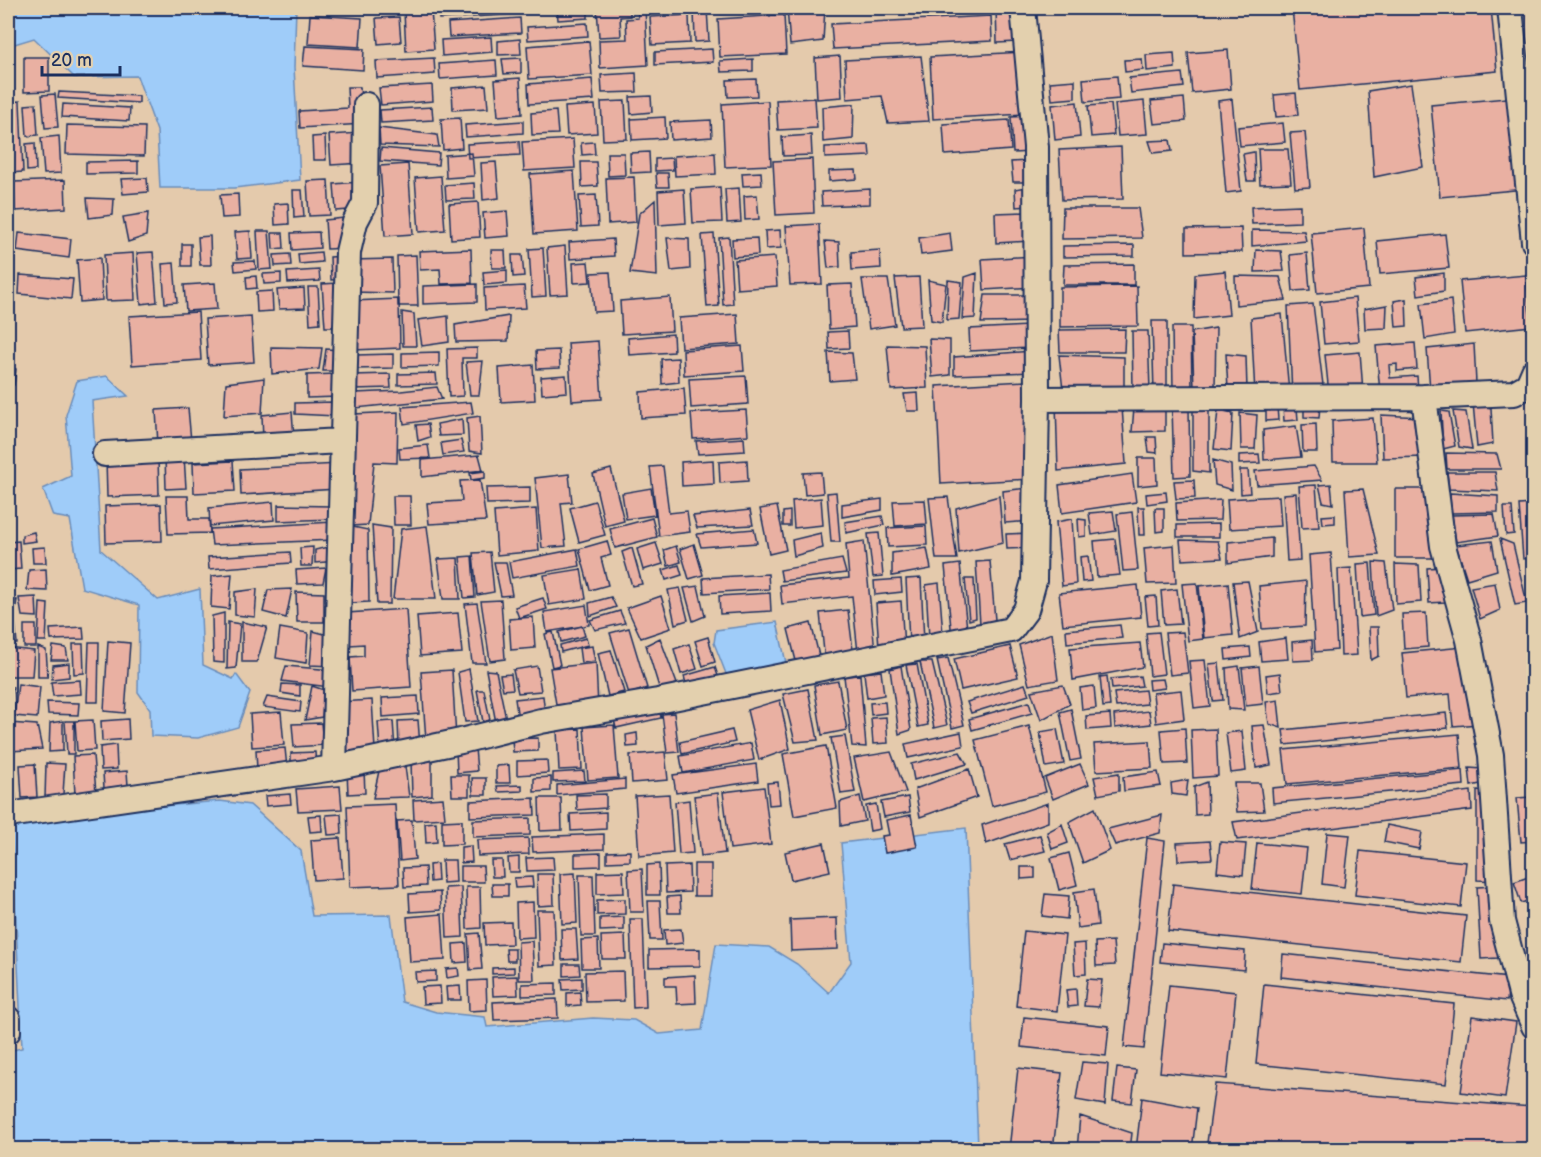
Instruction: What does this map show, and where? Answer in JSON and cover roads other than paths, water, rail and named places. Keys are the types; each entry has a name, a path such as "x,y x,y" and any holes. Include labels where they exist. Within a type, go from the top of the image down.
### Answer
{"street":[{"path":"8,815 334,768 541,722 670,699 1011,630 1026,610 1034,581 1037,399 1036,147 1023,8"},
{"path":"1510,8 1533,242"},
{"path":"334,768 341,441 348,252 355,222 365,203 366,105"},
{"path":"1037,399 1424,397 1514,393 1528,385 1533,371"},
{"path":"1424,397 1443,546 1469,640 1491,755 1502,921 1522,998 1533,1026"},
{"path":"105,454 341,441"},
{"path":"8,1019 8,1031"}],"water":[{"path":"8,8 296,8 294,67 300,180 234,188 160,188 157,131 137,76 74,77 34,38 8,46"},
{"path":"107,376 128,396 92,401 101,550 158,600 200,589 203,665 233,679 236,674 250,693 238,727 198,738 151,736 150,709 138,692 139,605 82,588 70,519 53,516 43,489 71,476 66,415 77,381"},
{"path":"777,622 788,672 730,684 714,643 716,630"},
{"path":"220,801 250,805 301,851 312,916 391,915 402,1002 436,1012 485,1017 487,1027 593,1018 634,1020 659,1034 702,1030 716,944 769,947 797,964 829,993 851,962 841,843 966,828 978,1149 8,1150 8,1051 22,1048 11,819"}]}
